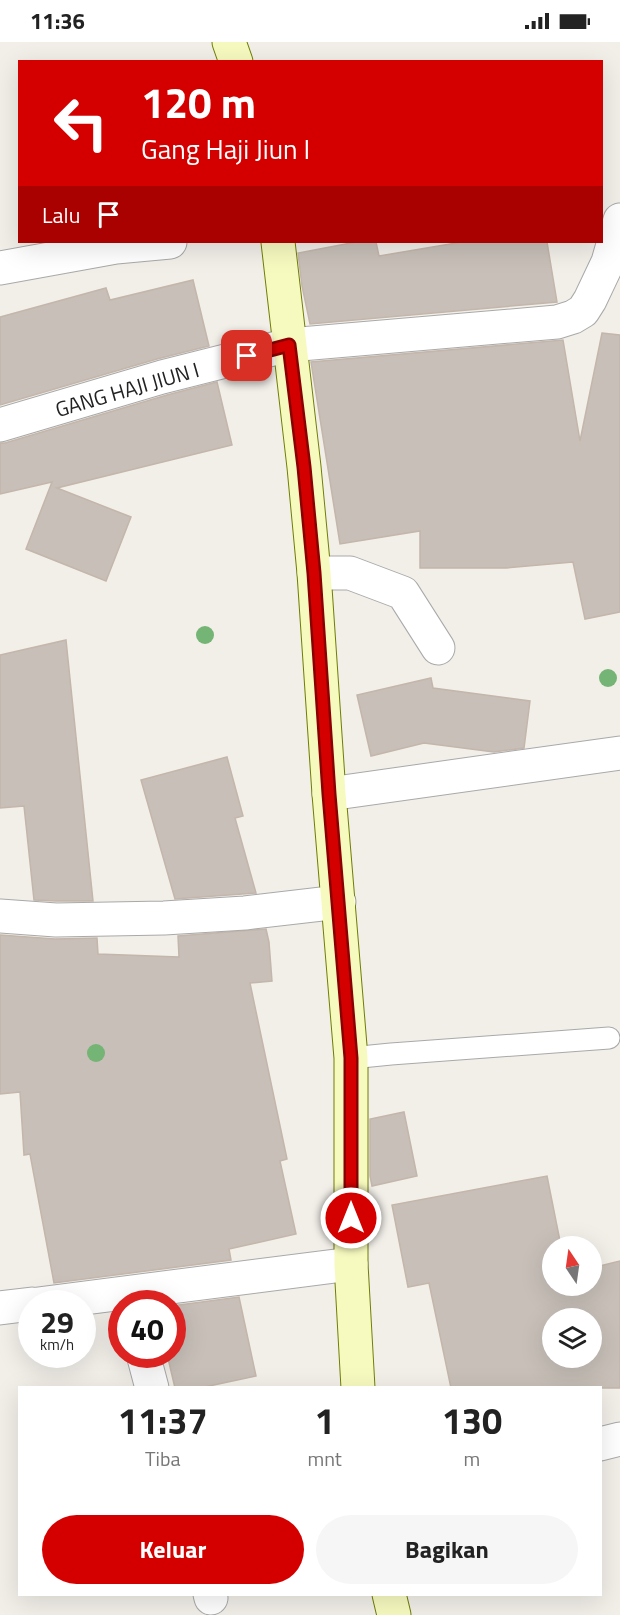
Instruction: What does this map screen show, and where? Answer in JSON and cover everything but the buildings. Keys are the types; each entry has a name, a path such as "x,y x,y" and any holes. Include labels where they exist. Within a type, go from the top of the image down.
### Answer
{"street":[{"path":"229,42 235,60"},
{"name":"GANG HAJI JIUN I","path":"0,425 162,377 289,345 557,322 573,317 583,311 590,300 608,262 620,220"},
{"path":"0,268 116,248 161,243"},
{"path":"278,243 314,573 329,794 351,1058 351,1264 358,1386"},
{"path":"314,573 351,573 403,593 438,648"},
{"path":"329,794 620,753"},
{"path":"0,916 56,920 164,918 245,913 339,902"},
{"path":"180,1290 351,1264"},
{"path":"0,1308 18,1306"},
{"path":"147,1368 151,1386"},
{"path":"602,1444 620,1439"},
{"path":"389,1596 394,1615"}],"lane":[{"path":"351,1058 609,1038"}],"route":[{"path":"247,356 289,345 314,573 329,794 351,1058 351,1218"}]}
